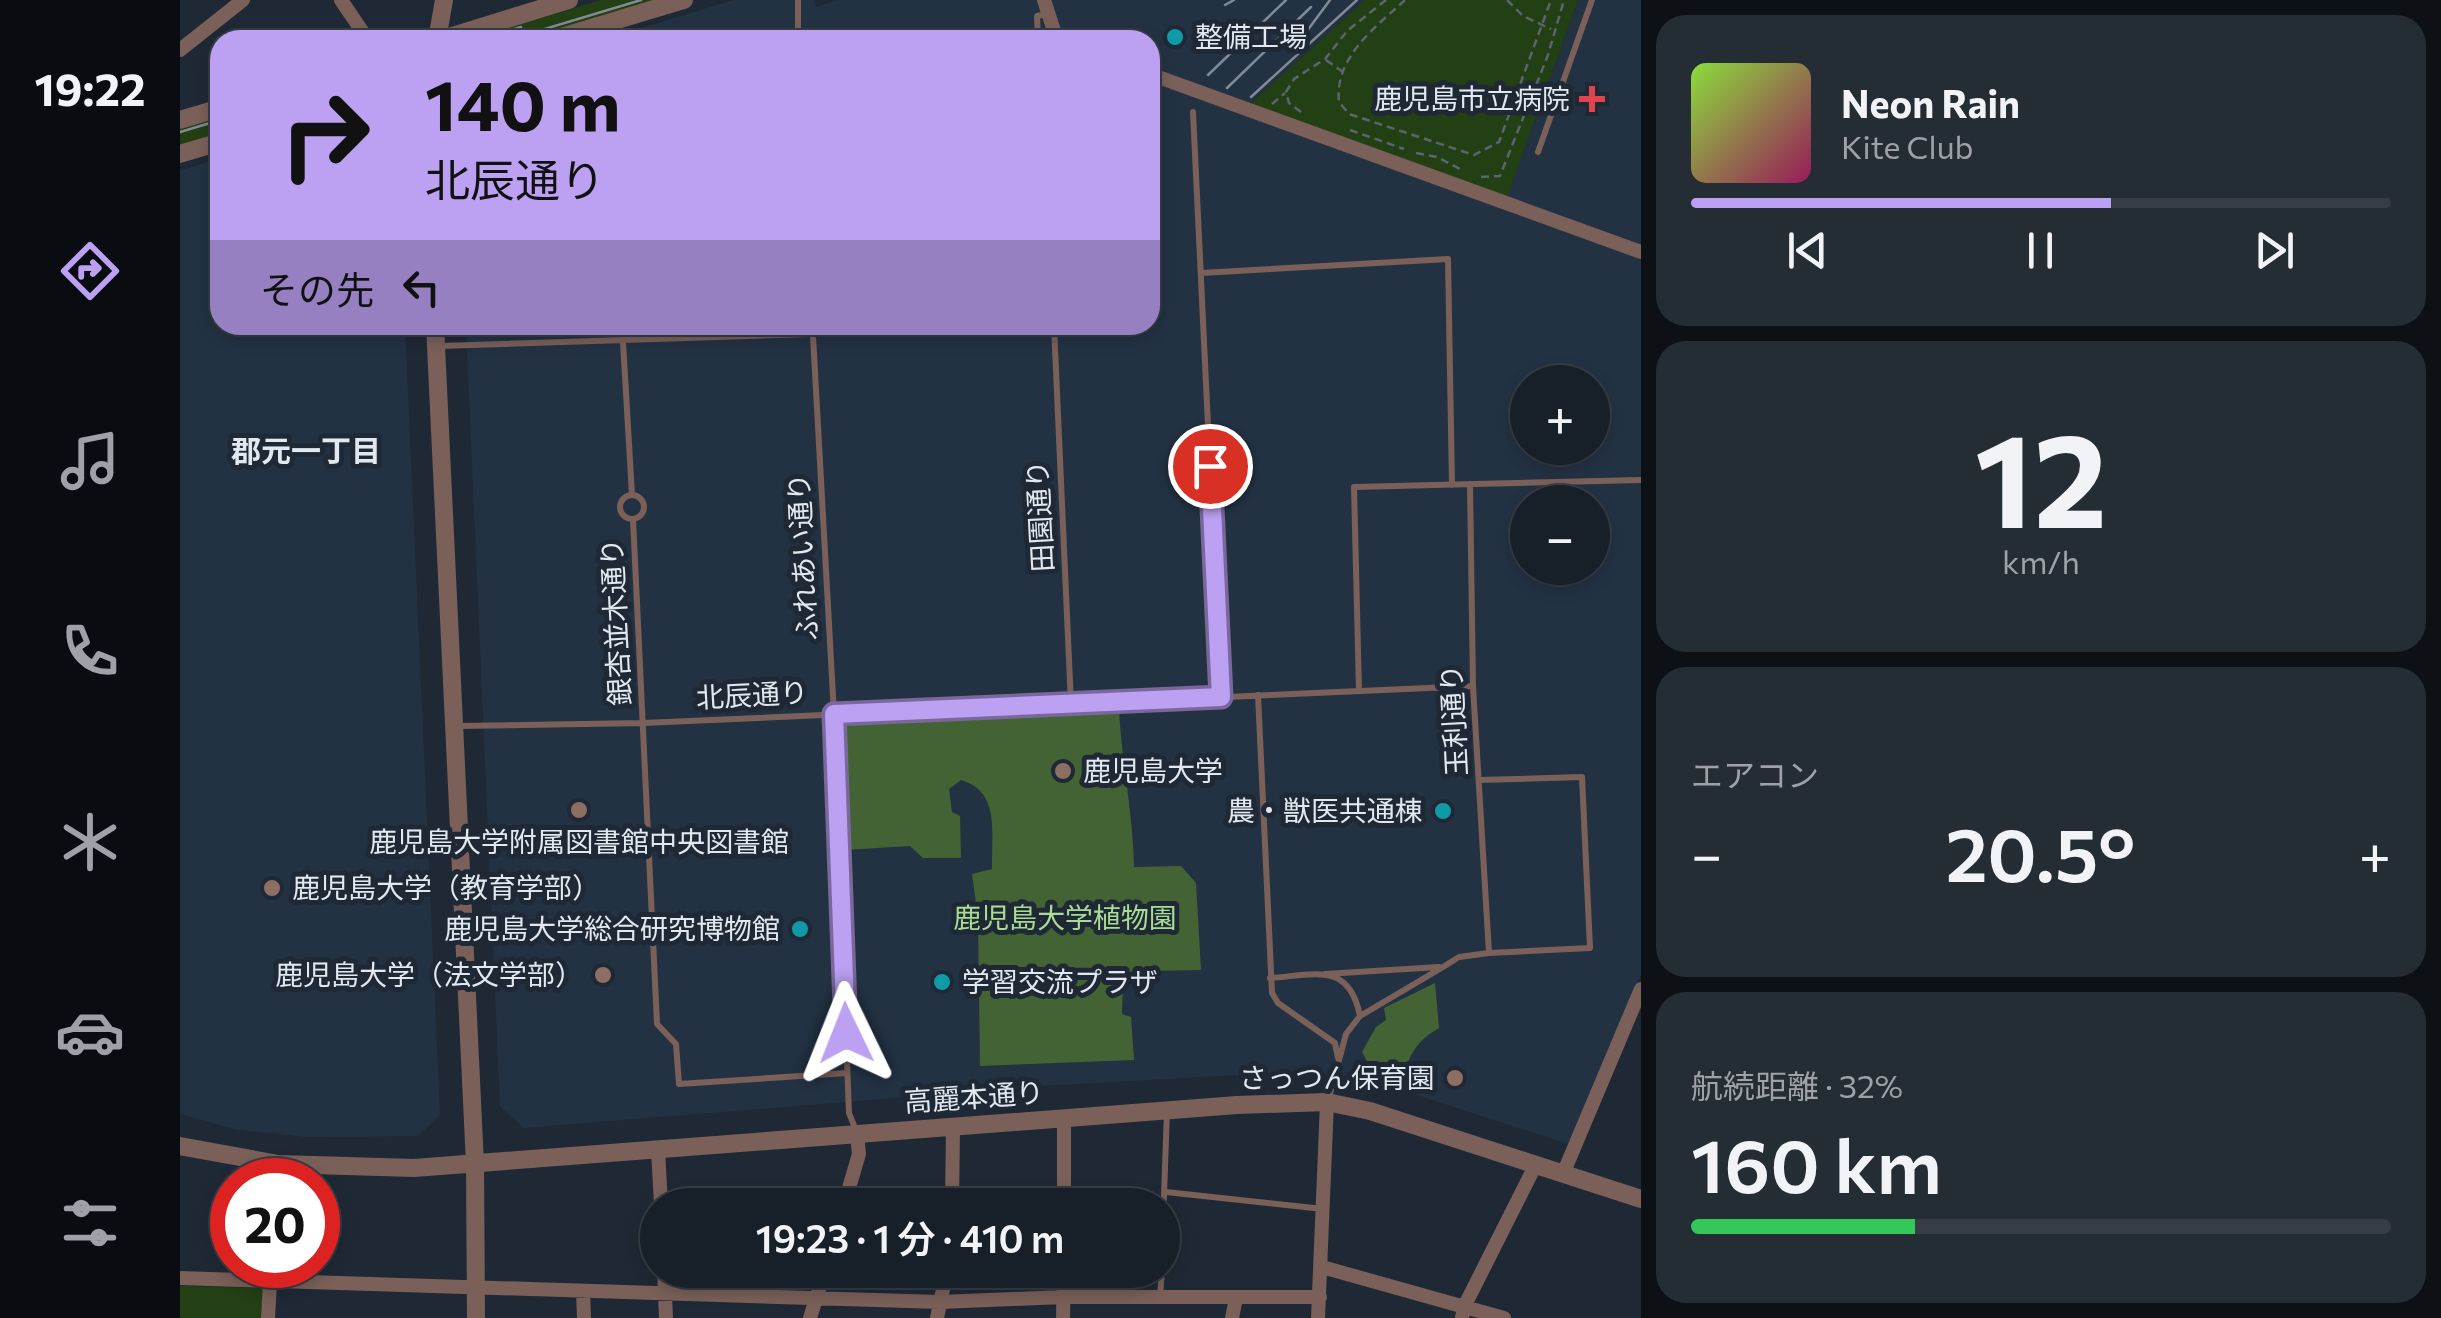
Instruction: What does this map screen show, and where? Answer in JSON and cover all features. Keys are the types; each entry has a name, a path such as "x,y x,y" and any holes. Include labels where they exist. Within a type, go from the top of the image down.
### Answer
{"street":[{"path":"180,50 243,0"},
{"path":"341,0 361,30"},
{"path":"440,30 444,0"},
{"path":"471,30 570,0"},
{"path":"584,30 684,0"},
{"path":"1160,78 1641,252"},
{"path":"180,120 210,111"},
{"path":"180,154 210,145"},
{"path":"435,335 474,1164 476,1318"},
{"path":"1563,1174 1641,989"},
{"path":"1624,1032 1641,1038"},
{"path":"1318,1318 1327,1102"},
{"name":"高麗本通り","path":"340,1170 474,1164 1167,1110 1327,1102 1370,1111 1641,1199"},
{"path":"1064,1118 1064,1188"},
{"path":"952,1188 953,1127"},
{"path":"849,1188 859,1154 858,1134"},
{"name":"高麗本通り","path":"180,1146 225,1158"},
{"path":"658,1149 660,1188"},
{"path":"1463,1312 1536,1166"},
{"path":"1322,1267 1463,1312 1504,1318"},
{"path":"180,1278 210,1276"},
{"path":"340,1278 474,1287 940,1302 1063,1296 1320,1297"},
{"path":"268,1318 269,1288"},
{"path":"665,1288 666,1318"},
{"path":"810,1318 819,1288"},
{"path":"937,1318 943,1288"},
{"path":"1063,1288 1063,1318"},
{"path":"584,1291 584,1318"},
{"path":"1232,1318 1236,1298"}],"lane":[{"path":"798,0 798,30"},
{"path":"1538,152 1592,0"},
{"path":"1037,30 1036,16 1046,7"},
{"path":"1192,112 1221,697"},
{"path":"1201,273 1448,260 1452,484"},
{"path":"623,335 632,495"},
{"path":"436,346 834,335"},
{"name":"田園通り","path":"1054,335 1072,704"},
{"name":"ふれあい通り","path":"809,336 834,714 849,1112 858,1134"},
{"path":"1360,691 1354,487 1641,480"},
{"name":"玉利通り","path":"1470,484 1474,686 1488,953"},
{"path":"632,495 643,503 643,510 632,519 625,517 620,503 632,495"},
{"name":"銀杏並木通り","path":"632,519 658,1024 676,1044 679,1084 848,1073"},
{"name":"北辰通り","path":"452,726 644,722 1474,686"},
{"path":"1258,695 1270,978 1278,1004 1335,1043 1339,1064"},
{"path":"1327,1102 1346,1034 1360,1016 1442,967 1459,958 1488,953 1590,948 1582,776 1479,780"},
{"path":"1270,978 1442,967"},
{"path":"1325,974 1342,978 1356,994 1360,1016"},
{"path":"1166,1188 1167,1110"},
{"path":"1180,1193 1323,1208"},
{"path":"1160,1296 1161,1288"}],"path":[{"path":"1303,114 1289,103 1286,92 1294,80 1325,59 1347,31 1386,0"},
{"path":"1405,0 1356,45 1343,72 1338,95 1343,108 1388,128 1474,155 1499,142 1551,0"},
{"path":"1507,0 1523,16 1552,30"},
{"path":"1336,125 1384,138 1405,150 1492,178 1500,176 1548,56 1552,30 1564,0"},
{"path":"1325,59 1343,72"},
{"path":"1508,121 1522,127"},
{"path":"1384,138 1388,128"}],"shaded area":[{"path":"734,0 814,0 816,7 839,0 1039,0 1050,30 634,30"},
{"path":"1049,0 1365,0 1249,105 1160,73 1160,30 1058,30"},
{"name":"鹿児島市立病院","path":"1578,0 1641,0 1641,244 1507,197"},
{"name":"鹿児島大学","path":"1160,84 1641,255 1641,974 1569,1144 1383,1084 1291,1072 1041,1086 524,1128 500,1106 466,335 1160,335"},
{"path":"210,161 210,335 405,335 440,1115 418,1136 306,1137 234,1129 180,1114 180,171"}],"green space":[{"path":"601,0 656,0 558,30 502,30"},
{"path":"1365,0 1578,0 1507,197 1249,105"},
{"path":"210,120 210,137 180,146 180,129"},
{"name":"鹿児島大学植物園","path":"1119,710 1134,867 1181,866 1196,883 1201,970 1146,971 1123,982 1122,1014 1131,1017 1134,1060 980,1066 978,918 972,874 992,869 988,804 974,786 961,780 949,789 952,812 960,816 961,858 923,858 910,846 843,850 841,722"},
{"path":"1435,983 1439,1028 1414,1051 1403,1084 1376,1078 1362,1052 1376,1027 1386,1020 1384,1008"},
{"path":"180,1286 263,1288 261,1318 180,1318"}],"tram line":[{"path":"541,30 641,0"},
{"path":"1225,5 1234,0"},
{"path":"1208,75 1286,0"},
{"path":"1307,31 1330,0"},
{"path":"1251,97 1357,0"},
{"path":"1227,88 1311,7"},
{"path":"511,30 521,27"},
{"path":"180,132 210,123"}],"place":[{"name":"整備工場","path":"1175,37"},
{"name":"鹿児島市立病院","path":"1592,99"},
{"name":"鹿児島大学","path":"1063,771"},
{"name":"鹿児島大学附属図書館中央図書館","path":"579,810"},
{"name":"農・獣医共通棟","path":"1443,811"},
{"name":"鹿児島大学（教育学部）","path":"272,888"},
{"name":"鹿児島大学総合研究博物館","path":"800,929"},
{"name":"鹿児島大学（法文学部）","path":"603,975"},
{"name":"学習交流プラザ","path":"942,982"},
{"name":"さっつん保育園","path":"1455,1078"}],"district":[{"name":"郡元一丁目","path":"306,452"}],"route":[{"path":"846,1033 834,714 1221,697 1210,466"}]}
